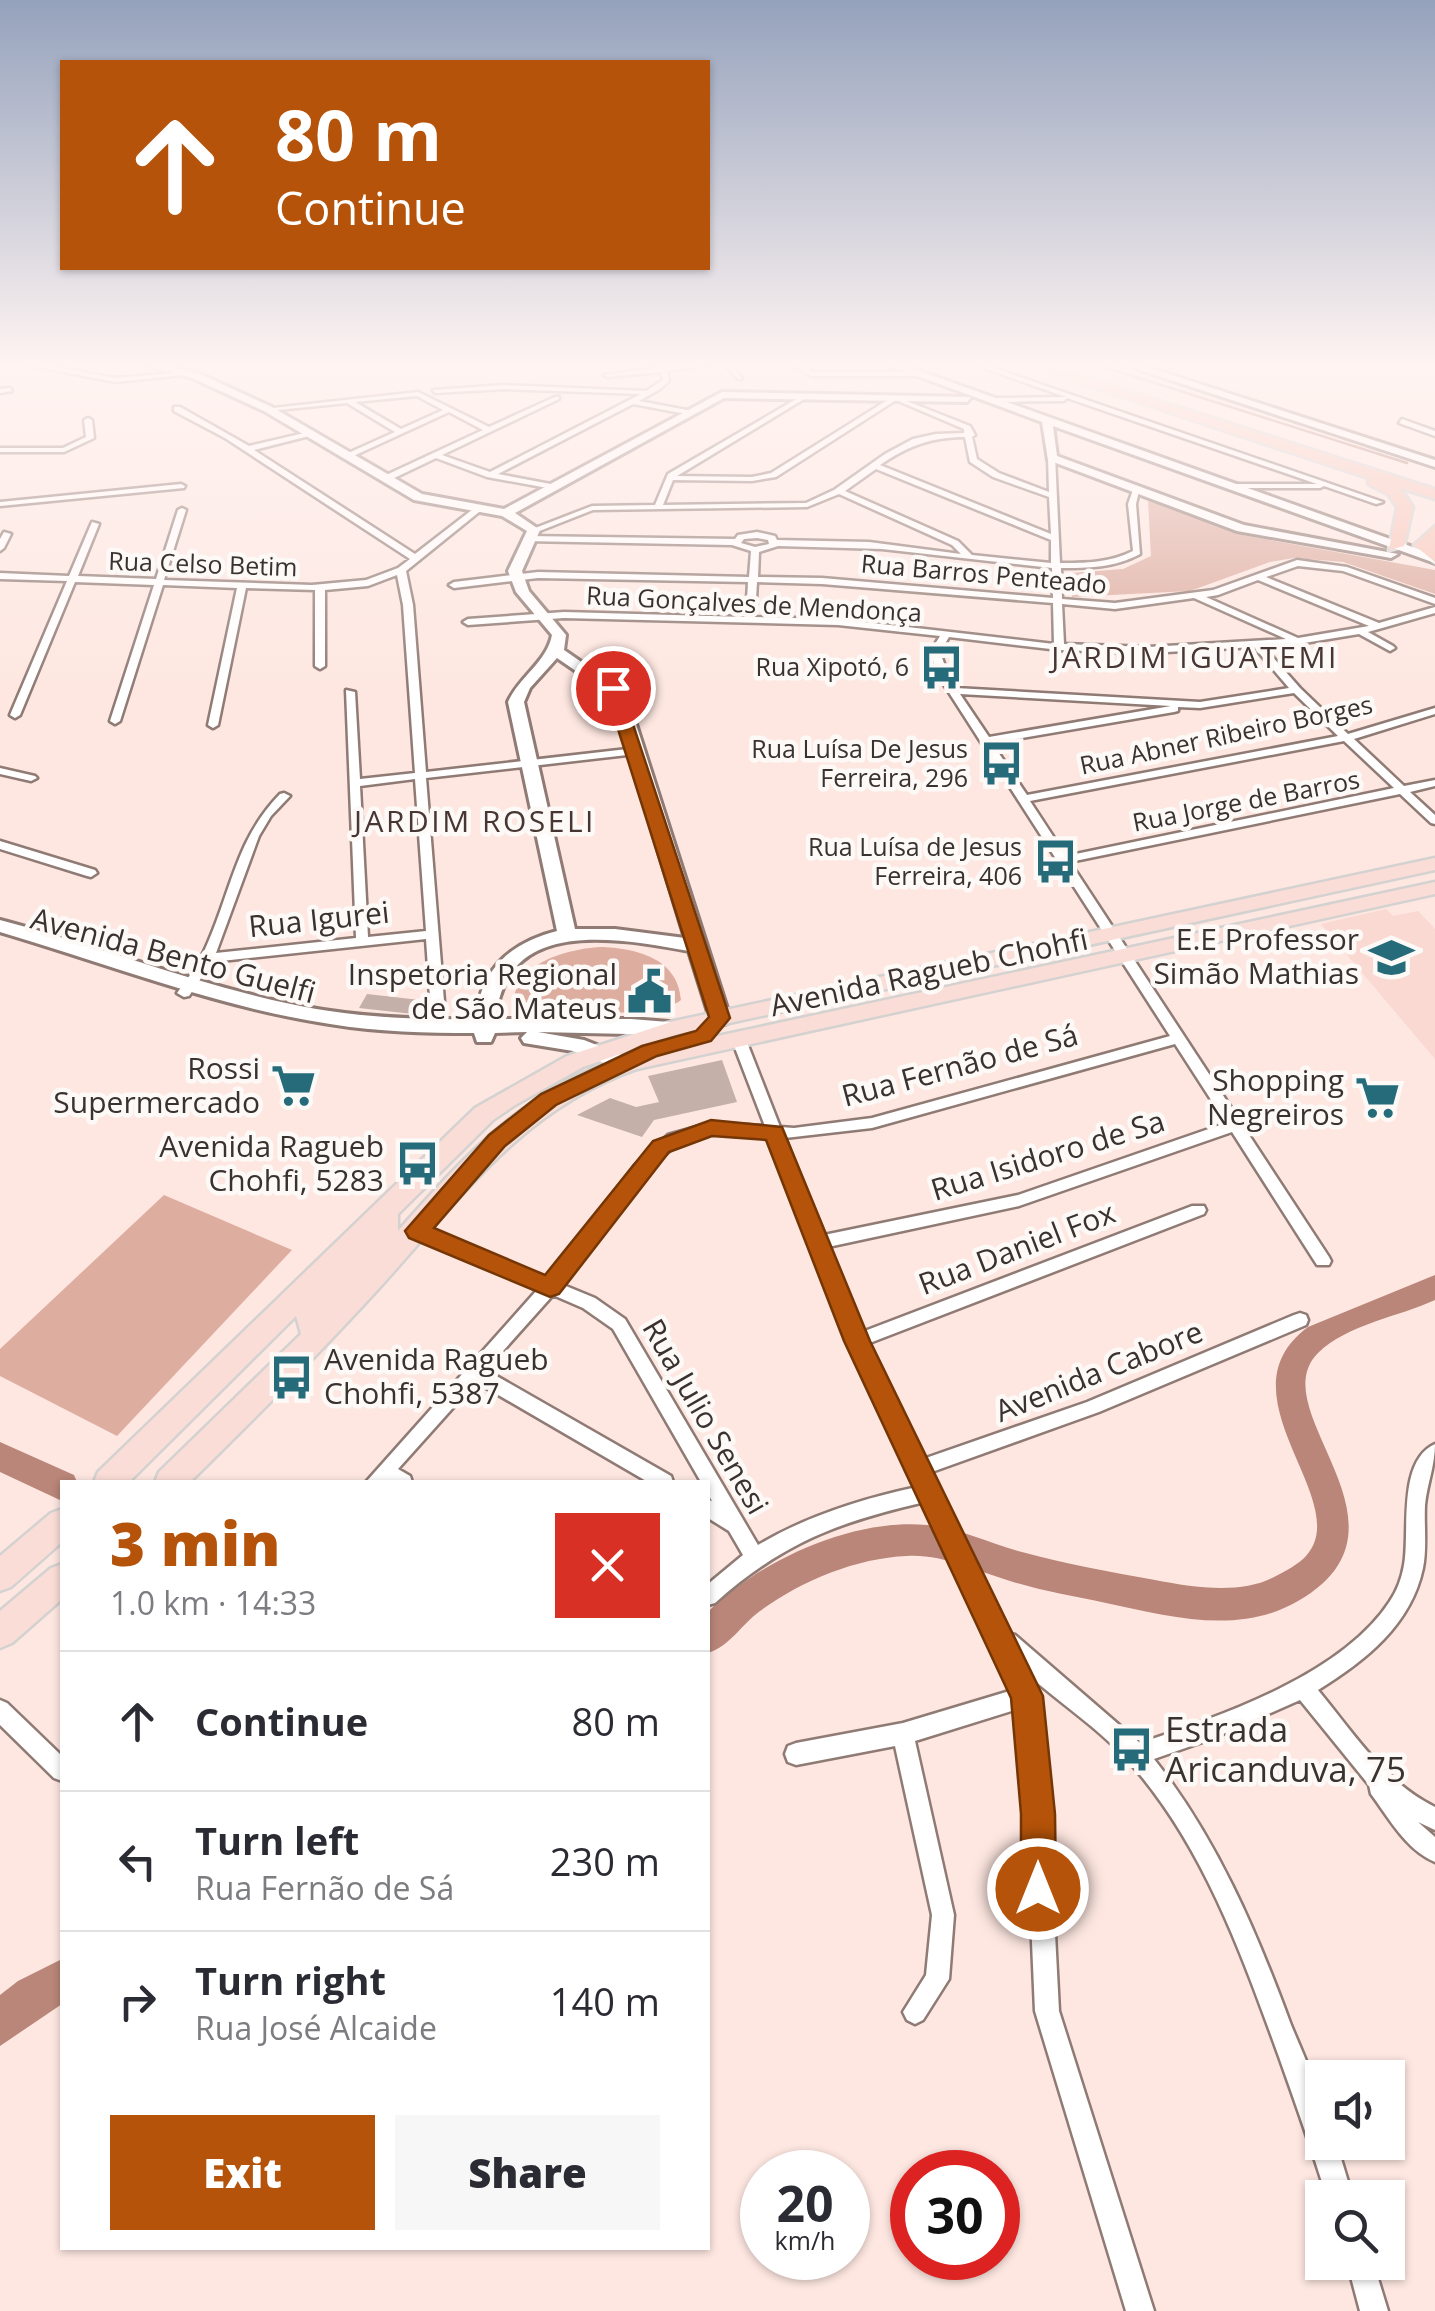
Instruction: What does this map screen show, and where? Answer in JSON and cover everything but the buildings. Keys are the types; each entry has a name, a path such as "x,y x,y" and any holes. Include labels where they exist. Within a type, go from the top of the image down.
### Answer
{"highway":[{"path":"1348,473 1394,491 1406,514 1401,550"},
{"path":"1369,473 1435,494"},
{"path":"1396,473 1435,485"},
{"path":"1401,550 1430,534"},
{"path":"1430,534 1426,550 1435,560"}],"main road":[{"name":"Avenida Ragueb Chohfi","path":"112,1480 484,1114 592,1050 674,1028 1435,864"},
{"name":"Avenida Ragueb Chohfi","path":"172,1480 316,1338 497,1140 576,1084 629,1063 1435,888"},
{"path":"629,1063 650,1051 703,1036 720,1018"},
{"path":"316,1338 309,1318 386,1235 385,1210"},
{"path":"4,1569 55,1530"},
{"path":"0,1632 60,1581"}],"street":[{"path":"284,473 415,558"},
{"path":"378,473 418,496 506,513 530,534 736,542 755,550 774,543 882,546 1054,565 1108,565 1134,556 1140,542 1132,504 1137,490"},
{"path":"387,478 398,473"},
{"path":"484,473 553,487"},
{"path":"490,475 494,473"},
{"path":"506,513 579,473"},
{"path":"658,507 669,478 678,473"},
{"path":"669,478 776,473"},
{"path":"567,934 516,702 523,686 556,651 559,635 523,592 516,577 515,566 530,534 592,508 807,505 840,492 867,473"},
{"path":"893,473 1052,538"},
{"path":"997,473 1053,496"},
{"path":"1052,473 1059,647"},
{"path":"1091,473 1250,530 1401,550"},
{"path":"1196,473 1435,560"},
{"path":"1295,473 1379,502"},
{"path":"0,504 181,486"},
{"path":"1234,486 1333,486"},
{"path":"840,492 955,542 968,555"},
{"path":"440,1026 408,605 401,570 480,508"},
{"path":"757,534 758,508"},
{"path":"115,721 182,510"},
{"path":"14,714 95,524"},
{"path":"0,548 7,534"},
{"path":"736,542 757,534 774,543"},
{"path":"750,620 755,550"},
{"name":"Rua Barros Penteado","path":"454,584 516,577 754,580 904,585 1055,604 1115,606 1198,598 1284,565 1313,563 1344,569 1435,601"},
{"name":"Rua Celso Betim","path":"0,576 320,588 368,583 401,570"},
{"path":"1257,577 1378,626"},
{"path":"213,725 242,586"},
{"path":"320,588 320,666"},
{"path":"1198,598 1298,641"},
{"name":"Rua Gonçalves de Mendonça","path":"468,622 546,616 750,620 875,624 1059,647 1258,646 1360,630 1435,610"},
{"path":"1420,615 1435,620"},
{"path":"1360,630 1390,648"},
{"path":"946,634 935,658 953,691 1323,1261"},
{"path":"1258,646 1296,690 1435,821"},
{"path":"556,651 618,693 720,1018"},
{"path":"542,668 578,664"},
{"path":"986,741 1296,690"},
{"path":"953,691 1200,705"},
{"path":"350,692 362,940"},
{"name":"Rua Abner Ribeiro Borges","path":"1025,799 1348,737 1435,711"},
{"path":"355,782 636,751"},
{"path":"0,771 31,778"},
{"name":"Rua Jorge de Barros","path":"1065,860 1406,792 1435,782"},
{"path":"189,988 209,958 262,822 284,796"},
{"path":"0,845 91,873"},
{"name":"Avenida Bento Guelfi","path":"0,926 326,1029 619,1024 674,1028"},
{"path":"489,1026 495,979 509,962 539,944 567,934 607,932 696,946"},
{"name":"Rua Igurei","path":"209,958 434,934"},
{"name":"Avenida Bento Guelfi","path":"0,939 189,988 333,1019 489,1026 558,1040 629,1063"},
{"name":"Rua Fernão de Sá","path":"380,1477 550,1288 661,1147 711,1128 774,1132 824,1129 914,1114 1073,1064 1178,1038"},
{"path":"739,1040 857,1341 915,1470 999,1632 1027,1696 1037,1795 1047,2011 1140,2311"},
{"name":"Rua Isidoro de Sa","path":"816,1243 1019,1200 1236,1126"},
{"name":"Rua Daniel Fox","path":"857,1341 1198,1210"},
{"name":"Rua Julio Senesi","path":"417,1231 606,1312 619,1324 709,1480"},
{"name":"Avenida Cabore","path":"915,1470 1093,1407 1300,1320"},
{"path":"476,1372 661,1480"},
{"path":"1138,1754 1254,1714 1370,1643 1390,1624 1406,1595 1413,1568 1419,1481 1425,1462 1435,1452"},
{"name":"Rua Julio Senesi","path":"710,1481 754,1555"},
{"path":"710,1594 754,1555 834,1516 927,1494"},
{"path":"710,1509 735,1524"},
{"path":"999,1632 1138,1754 1189,1826 1217,1878 1305,2097"},
{"path":"1302,1686 1398,1797 1435,1819"},
{"path":"796,1754 903,1734 1027,1696"},
{"path":"0,1710 60,1768"},
{"path":"903,1734 943,1915 937,1979 915,2012"},
{"path":"1361,1758 1394,1810 1435,1851"},
{"path":"1365,2280 1374,2311"}],"shaded area":[{"path":"1148,500 1243,535 1435,570 1435,594 1343,562 1294,558 1270,562 1190,591 1072,597 1071,573 1123,569 1151,556"},
{"name":"E.E Professor Simão Mathias","path":"1386,909 1393,916 1418,911 1435,929 1435,1059 1321,924"},
{"path":"600,947 641,953 664,965 678,986 681,1000 652,1010 607,1013 525,1011 514,1004 516,990 532,968 558,955"},
{"path":"164,1195 292,1250 117,1436 0,1376 0,1349"}],"waterway":[{"path":"710,1634 746,1600 785,1577 860,1548 909,1540 942,1543 1012,1566 1186,1602 1245,1602 1283,1591 1319,1567 1332,1538 1330,1505 1292,1402 1290,1371 1305,1346 1334,1327 1435,1287"},
{"path":"0,1456 60,1485"},
{"path":"0,2024 33,1996 60,1982"}],"place":[{"name":"Rua Xipotó, 6","path":"942,667"},
{"name":"Rua Luísa De Jesus Ferreira, 296","path":"1001,763"},
{"name":"Rua Luísa de Jesus Ferreira, 406","path":"1055,861"},
{"name":"E.E Professor Simão Mathias","path":"1392,957"},
{"name":"Inspetoria Regional de São Mateus","path":"650,992"},
{"name":"Rossi Supermercado","path":"293,1086"},
{"name":"Shopping Negreiros","path":"1377,1098"},
{"name":"Avenida Ragueb Chohfi, 5283","path":"417,1164"},
{"name":"Avenida Ragueb Chohfi, 5387","path":"291,1377"},
{"name":"Estrada Aricanduva, 75","path":"1132,1750"}],"district":[{"name":"JARDIM IGUATEMI","path":"1195,658"},
{"name":"JARDIM ROSELI","path":"475,822"}],"route":[{"path":"613,688 618,693 720,1018 712,1032 650,1051 548,1099 497,1140 417,1231 550,1288 661,1147 691,1132 711,1128 745,1127 774,1132 857,1341 915,1470 1016,1666 1027,1696 1038,1814 1038,1889"}]}
